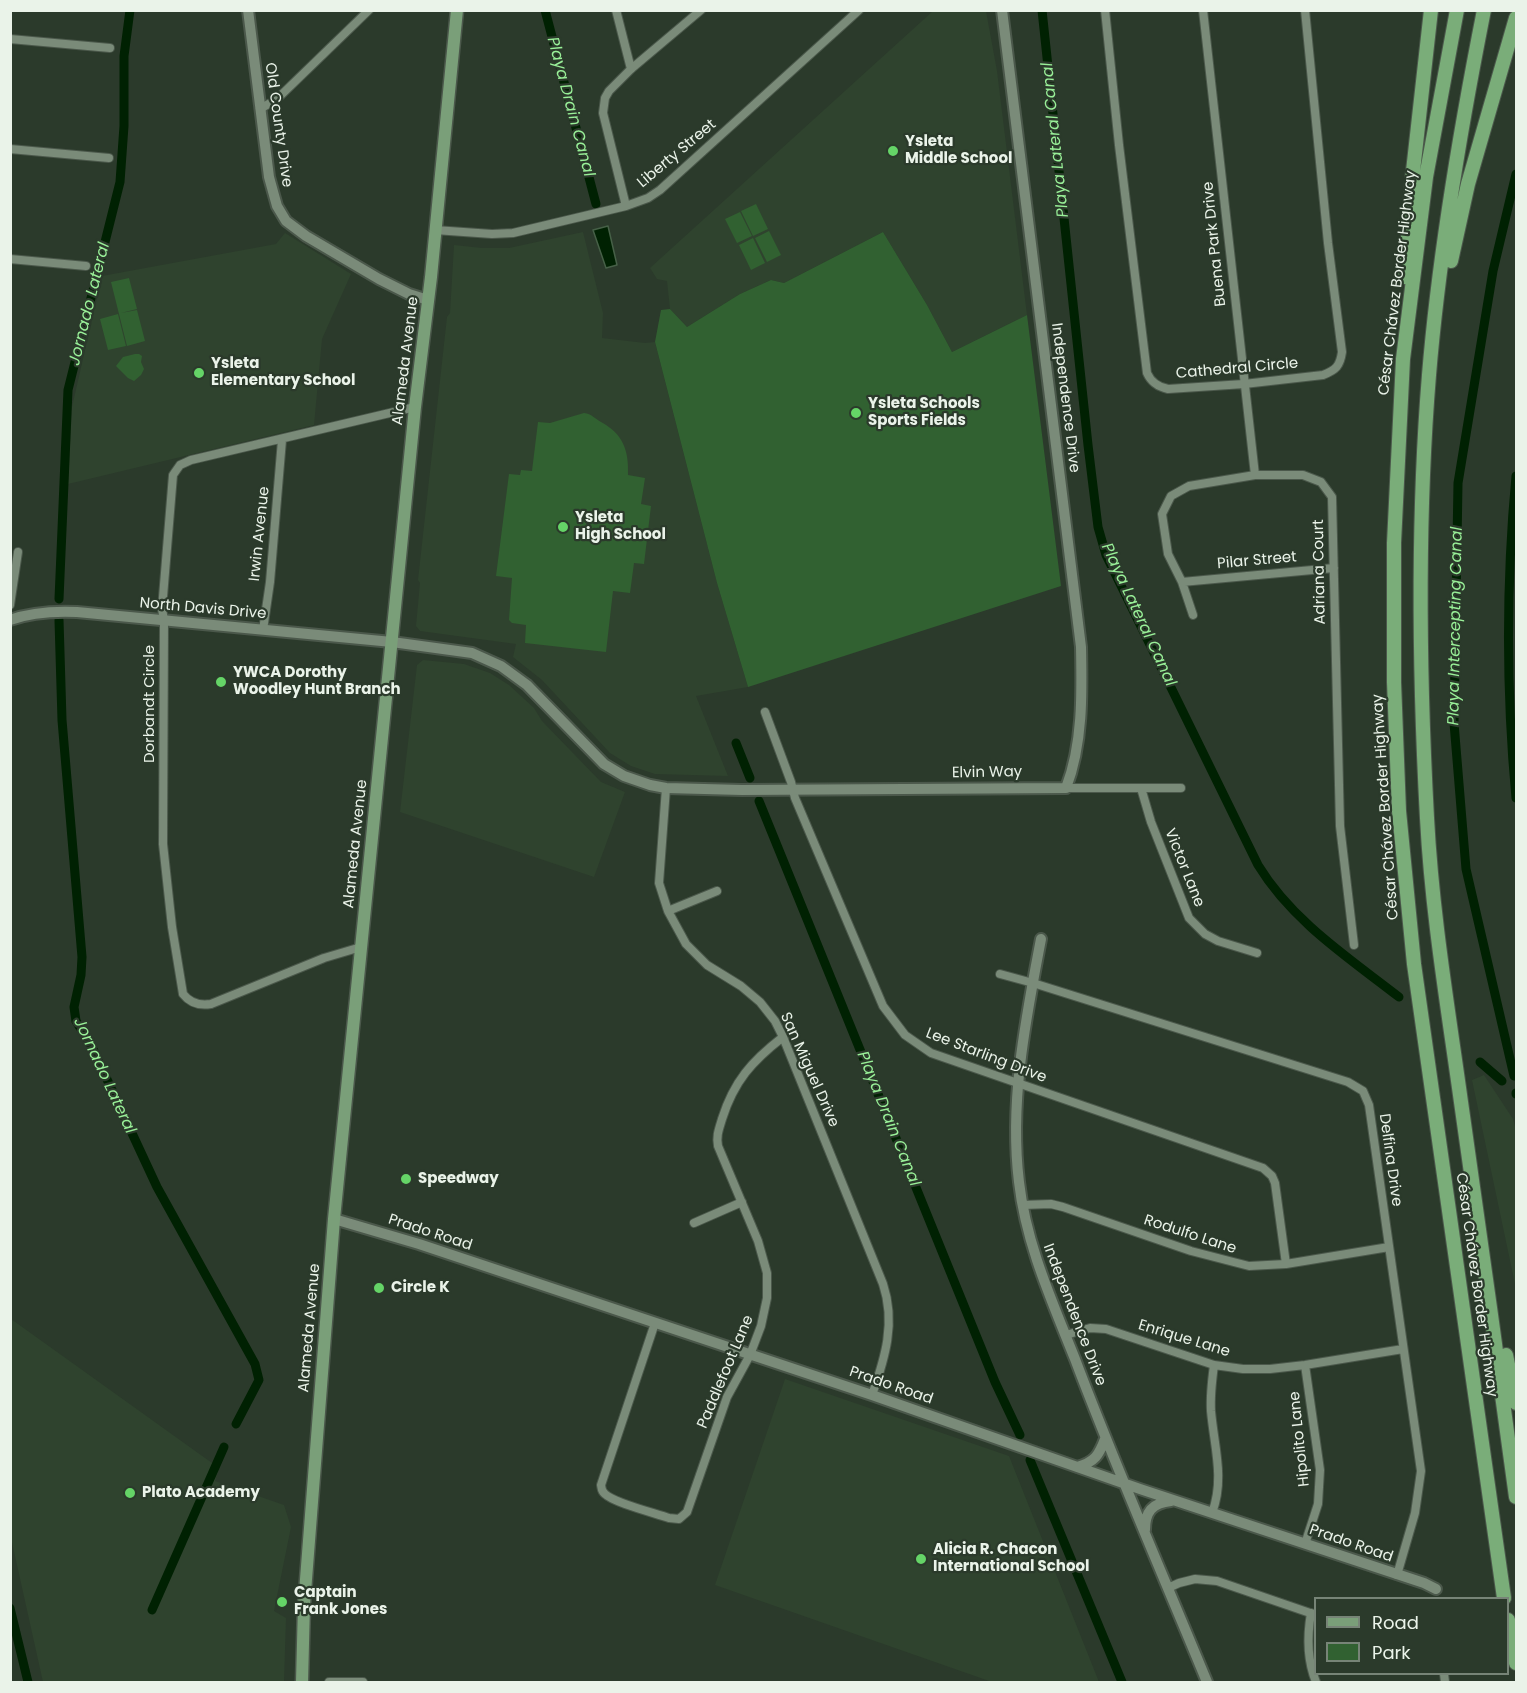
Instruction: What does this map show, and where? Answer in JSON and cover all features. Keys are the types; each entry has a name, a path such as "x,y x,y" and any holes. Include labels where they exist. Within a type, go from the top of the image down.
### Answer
{"highway":[{"path":"1403,359 1403,307 1413,180 1431,10"},
{"name":"César Chávez Border Highway","path":"1457,10 1426,177 1403,359 1394,543 1394,682 1401,834 1421,1022 1504,1597"},
{"name":"César Chávez Border Highway","path":"1484,10 1470,77 1449,208 1430,373 1424,468 1420,620 1427,821 1437,936 1516,1497"},
{"path":"1430,373 1468,184 1516,18"},
{"path":"1480,1244 1501,1325 1516,1403"},
{"path":"1509,1625 1516,1663"}],"main road":[{"name":"Alameda Avenue","path":"302,1683 304,1605 334,1219 457,10"}],"street":[{"name":"Old County Drive","path":"248,10 272,194 276,206 286,221 306,236 379,279 409,294 428,300"},
{"path":"260,109 278,99 369,10"},
{"path":"615,10 632,69"},
{"path":"626,206 603,105 609,91 701,10"},
{"name":"Liberty Street","path":"435,230 492,234 513,233 626,206 648,198 660,190 859,10"},
{"name":"Independence Drive","path":"1002,10 1081,647 1080,716 1077,741 1066,788"},
{"name":"Cathedral Circle","path":"1105,10 1119,145 1148,373 1150,380 1156,385 1168,388 1244,384 1323,375 1334,371 1340,364 1342,352 1328,243 1305,10"},
{"name":"Buena Park Drive","path":"1203,10 1255,475"},
{"path":"10,39 110,48"},
{"path":"10,149 109,158"},
{"path":"10,259 86,266"},
{"name":"Dorbandt Circle","path":"361,947 324,958 211,1004 194,1003 183,994 172,927 163,844 164,620 162,609 173,476 177,468 191,460 415,407"},
{"name":"Irwin Avenue","path":"263,630 271,571 282,440"},
{"name":"Adriana Court","path":"1193,615 1182,582 1168,554 1162,514 1171,496 1189,486 1255,475 1303,475 1321,482 1332,497 1340,826 1354,945"},
{"path":"10,605 18,552"},
{"name":"Pilar Street","path":"1182,582 1334,568"},
{"name":"North Davis Drive","path":"10,620 54,611 393,642 471,653 494,662 527,685 604,764 636,782 666,788"},
{"name":"Lee Starling Drive","path":"765,712 795,798 882,1006 905,1035 932,1053 1263,1168 1272,1176 1275,1183 1286,1264"},
{"name":"Elvin Way","path":"666,788 742,790 1181,788"},
{"name":"San Miguel Drive","path":"666,788 659,883 668,911 686,944 707,965 741,986 760,1002 775,1021 887,1298 889,1318 887,1350 872,1395"},
{"name":"Victor Lane","path":"1141,788 1189,918 1205,934 1218,941 1257,953"},
{"path":"668,911 717,891"},
{"name":"Independence Drive","path":"1041,939 1018,1084 1017,1157 1022,1205 1032,1246 1105,1439 1207,1683"},
{"name":"Delfina Drive","path":"1000,974 1033,982 1348,1082 1363,1091 1369,1105 1421,1471 1415,1513 1397,1575"},
{"name":"Paddlefoot Lane","path":"655,1323 601,1485 604,1494 613,1499 669,1518 679,1519 687,1512 727,1397 750,1354 767,1298 767,1273 758,1241 718,1146 717,1133 732,1094 747,1069 765,1051 783,1038"},
{"path":"694,1223 742,1202"},
{"name":"Rodulfo Lane","path":"1022,1205 1051,1204 1063,1207 1235,1264 1265,1266 1286,1264 1389,1247"},
{"name":"Prado Road","path":"334,1219 418,1244 872,1395 1123,1483 1424,1583 1438,1594"},
{"name":"Enrique Lane","path":"1065,1335 1090,1328 1106,1329 1214,1365 1243,1369 1305,1365 1403,1349"},
{"path":"1212,1513 1218,1491 1211,1412 1214,1365"},
{"name":"Hipolito Lane","path":"1305,1365 1320,1470 1318,1504 1305,1544"},
{"path":"1077,1467 1097,1458 1105,1439"},
{"path":"1145,1533 1145,1520 1151,1509 1158,1503 1176,1501"},
{"path":"1168,1588 1195,1579 1217,1581 1313,1614 1308,1631 1309,1656 1316,1683"},
{"path":"329,1683 363,1683"}],"shaded area":[{"name":"Ysleta Middle School","path":"933,11 986,11 997,71 1027,315 952,352 883,232 784,283 771,280 740,294 687,327 670,309 667,281 657,279 650,268"},
{"path":"608,226 617,265 606,268 593,230"},
{"name":"Ysleta High School","path":"583,232 603,313 602,338 655,342 717,583 748,687 696,696 728,776 655,774 631,766 610,753 542,680 513,657 516,644 420,631 416,626 420,583 418,580 447,317 450,313 454,245 509,248"},
{"name":"Ysleta Elementary School","path":"285,233 351,274 322,339 314,425 68,484 72,407 102,276 276,244"},
{"path":"423,660 464,664 490,673 509,685 534,708 542,721 601,782 625,792 594,877 400,812 417,665"},
{"path":"1484,1075 1513,1119 1516,1130 1516,1289 1472,1080"},
{"name":"Plato Academy","path":"11,1319 219,1468 215,1481 284,1505 291,1527 274,1611 286,1618 284,1682 43,1682 11,1538"},
{"name":"Alicia R. Chacon International School","path":"785,1379 1009,1456 1099,1682 992,1682 715,1585"}],"green space":[{"path":"756,204 768,229 753,236 741,211"},
{"path":"740,212 752,236 737,243 725,219"},
{"path":"769,231 781,255 767,262 755,238"},
{"name":"Ysleta Schools Sports Fields","path":"883,232 952,352 1027,315 1061,586 748,687 717,583 655,342 661,310 670,309 687,327 740,294 771,280 784,283"},
{"path":"753,238 765,263 751,270 739,245"},
{"path":"129,278 137,309 121,313 137,310 145,341 127,346 111,282"},
{"path":"118,314 126,346 108,350 100,319"},
{"path":"135,354 142,356 141,362 144,369 134,381 116,366 123,357"},
{"path":"584,413 609,427 619,437 626,450 628,475 645,478 641,504 651,506 644,564 634,563 630,593 613,591 606,652 525,643 526,625 512,623 509,620 512,578 496,576 509,474 520,475 521,470 532,471 538,422 550,423"}],"waterway":[{"name":"Jornado Lateral","path":"59,599 68,390 120,182 124,126 124,56 130,10"},
{"name":"Playa Drain Canal","path":"545,10 596,204"},
{"name":"Playa Lateral Canal","path":"1042,10 1088,445 1098,527 1106,555 1258,865 1287,904 1304,921 1341,953 1399,997"},
{"name":"Playa Intercepting Canal","path":"1514,1076 1466,869 1454,723 1458,483 1493,271 1516,174"},
{"path":"1516,476 1510,556 1508,637 1510,718 1516,798"},
{"name":"Jornado Lateral","path":"59,620 62,720 82,957 81,975 74,1007 76,1021 91,1045 157,1187 255,1364 259,1380 236,1424"},
{"name":"Playa Drain Canal","path":"736,743 750,778"},
{"name":"Playa Drain Canal","path":"759,801 995,1382 1020,1435"},
{"name":"Playa Lateral Canal","path":"1480,1062 1502,1081"},
{"name":"Jornado Lateral","path":"152,1610 224,1447"},
{"name":"Playa Drain Canal","path":"1030,1460 1122,1682"},
{"path":"10,1608 28,1682"}],"place":[{"name":"Ysleta Middle School","path":"893,151"},
{"name":"Ysleta Elementary School","path":"199,373"},
{"name":"Ysleta Schools Sports Fields","path":"856,413"},
{"name":"Ysleta High School","path":"563,527"},
{"name":"YWCA Dorothy Woodley Hunt Branch","path":"221,682"},
{"name":"Speedway","path":"406,1179"},
{"name":"Circle K","path":"379,1288"},
{"name":"Plato Academy","path":"130,1493"},
{"name":"Alicia R. Chacon International School","path":"921,1559"},
{"name":"Captain Frank Jones","path":"282,1602"}]}
